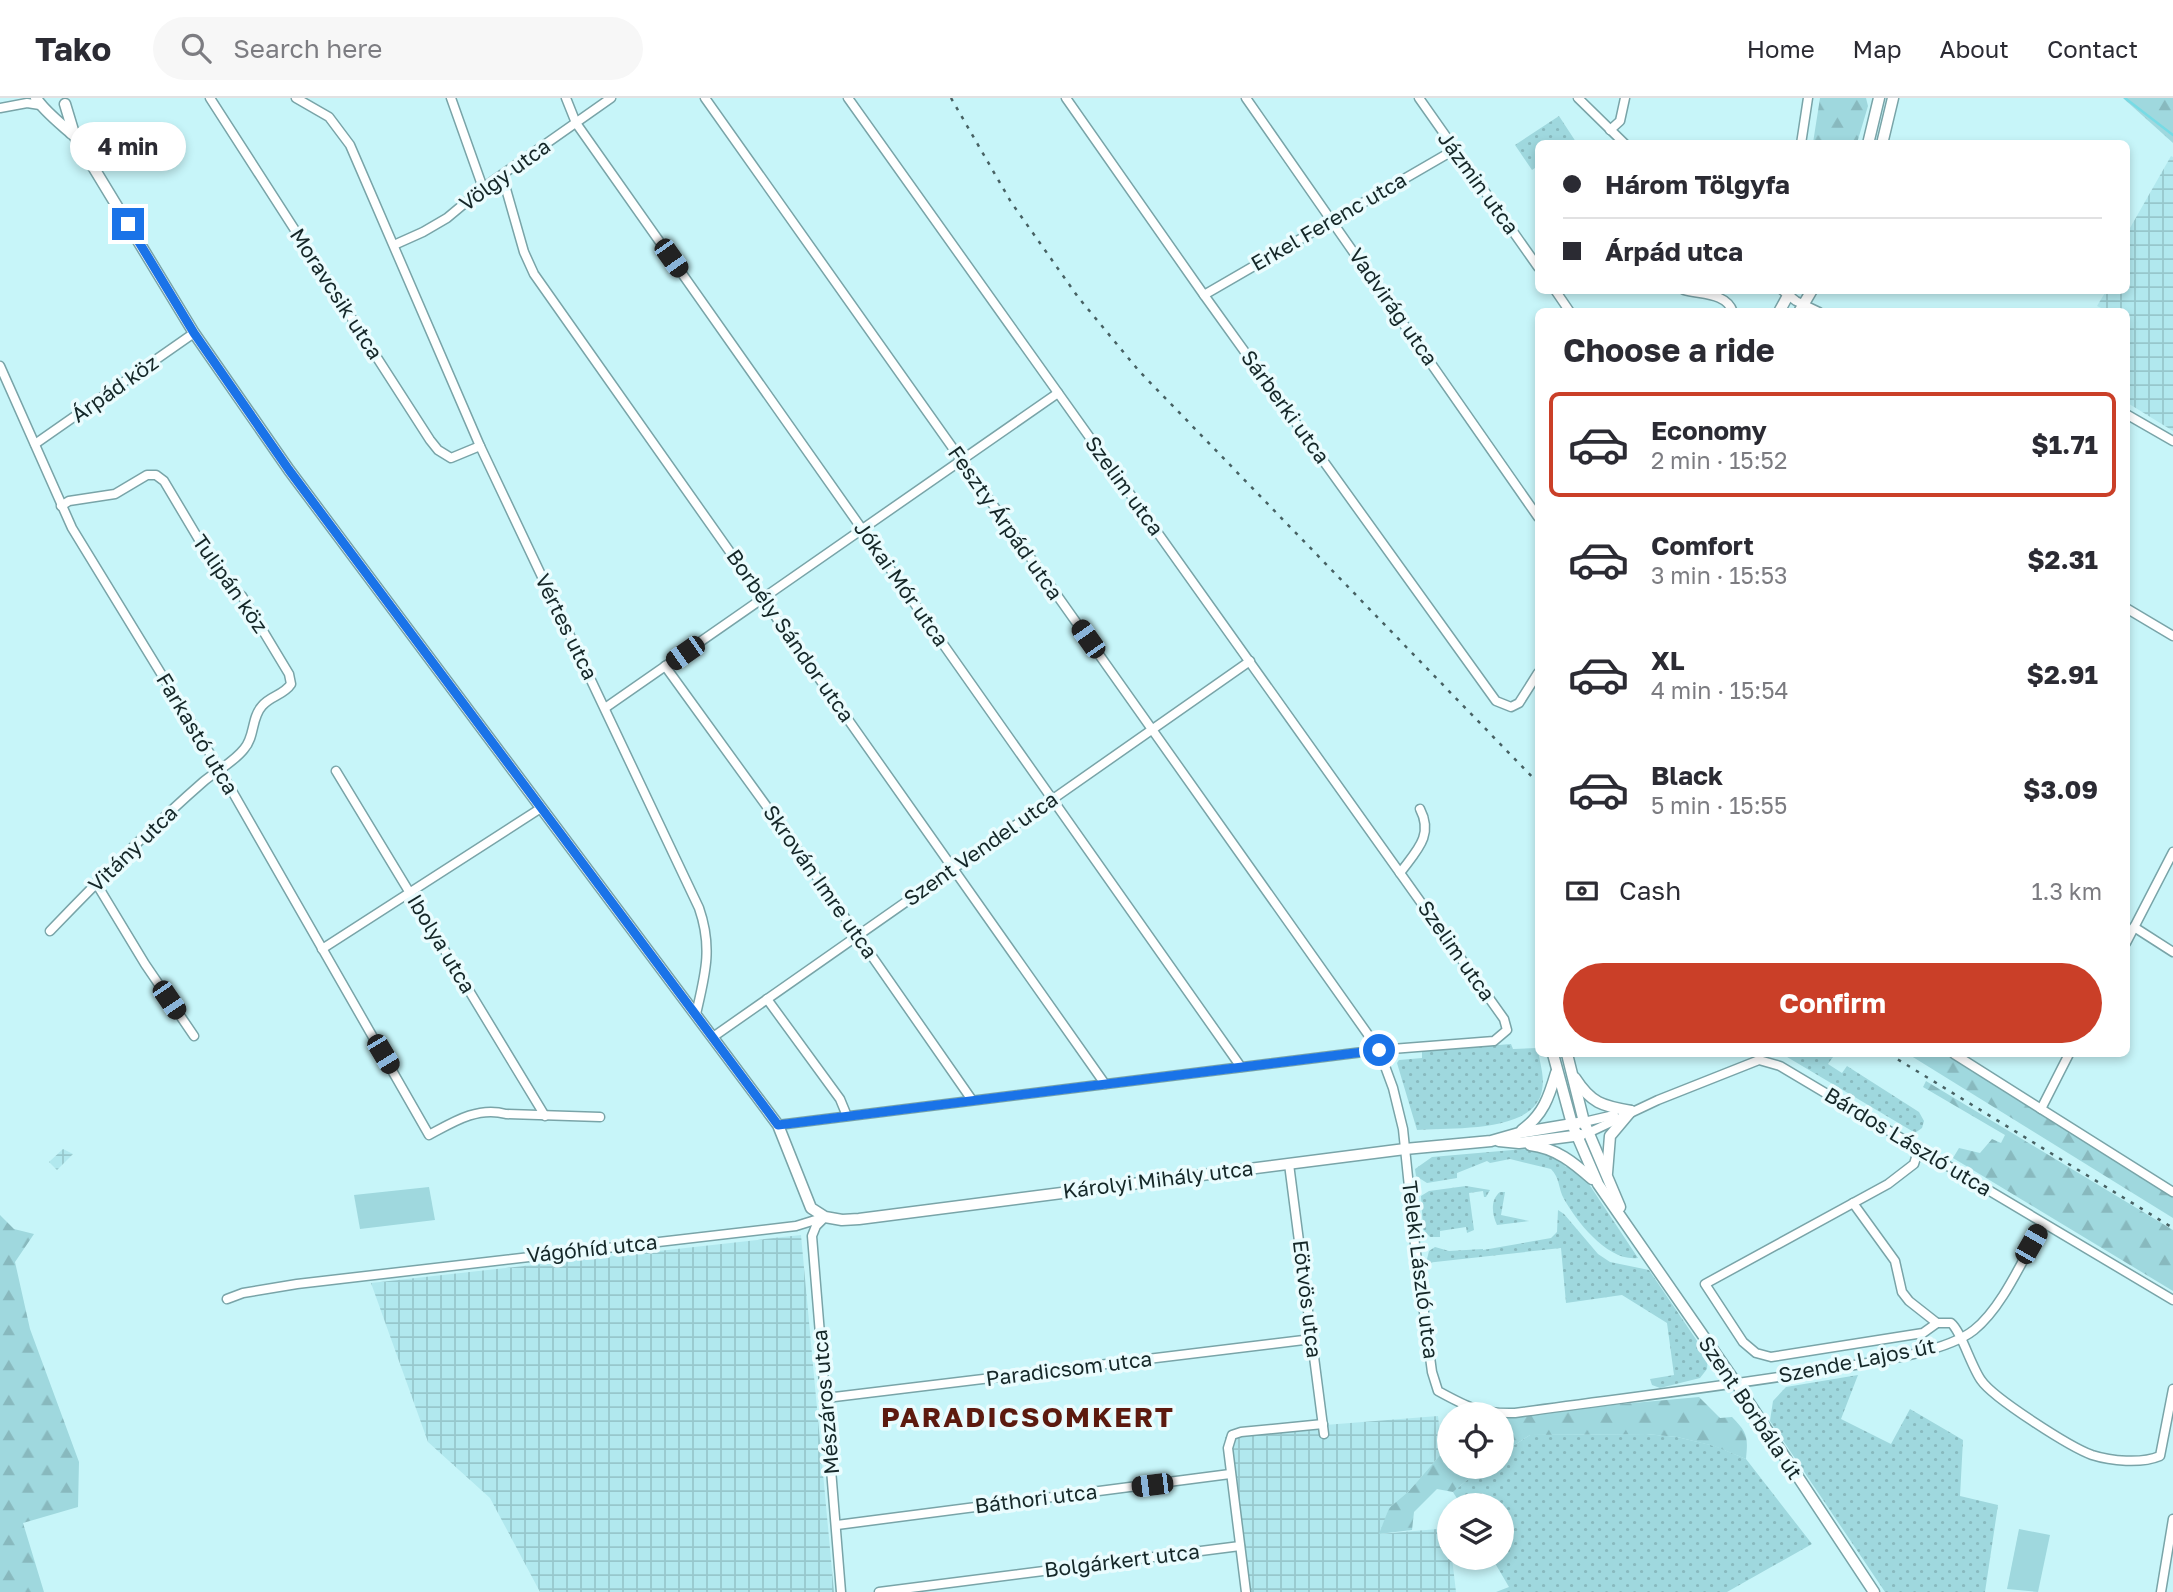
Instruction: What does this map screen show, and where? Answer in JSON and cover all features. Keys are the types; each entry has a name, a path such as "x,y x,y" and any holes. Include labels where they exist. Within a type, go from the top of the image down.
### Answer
{"street":[{"path":"0,106 7,98"},
{"name":"Moravcsik utca","path":"210,98 430,440 438,450 452,458 480,446"},
{"name":"Vértes utca","path":"296,98 329,117 350,145 480,446 699,908 708,947 696,1014"},
{"path":"451,98 483,188"},
{"name":"Jókai Mór utca","path":"566,98 576,123 1241,1067"},
{"name":"Völgy utca","path":"394,245 446,218 483,188 611,98"},
{"name":"Feszty Árpád utca","path":"705,98 1379,1050"},
{"name":"Szelim utca","path":"848,98 1401,873 1504,1019 1507,1030 1494,1041 1379,1050"},
{"name":"Sárberki utca","path":"1066,98 1496,701 1511,707 1519,703 1535,678"},
{"name":"Vadvirág utca","path":"1246,98 1535,513"},
{"name":"Jázmin utca","path":"1419,98 1535,263"},
{"path":"1578,98 1619,140"},
{"path":"1610,130 1620,121 1625,98"},
{"path":"1802,140 1808,98"},
{"path":"1869,140 1879,98"},
{"path":"1883,140 1893,98"},
{"path":"51,112 65,101 75,137"},
{"path":"0,106 38,102 75,137 194,333 289,470 778,1125 806,1200 811,1208 825,1217"},
{"name":"Erkel Ferenc utca","path":"1204,295 1454,150"},
{"name":"Borbély Sándor utca","path":"502,175 524,253 534,274 1105,1084"},
{"path":"1703,294 1718,297 1732,308"},
{"path":"1789,294 1801,308"},
{"name":"Árpád köz","path":"35,444 194,333"},
{"name":"Farkastó utca","path":"0,366 61,506 219,770 429,1135 456,1119 492,1110 506,1114 545,1116"},
{"path":"605,708 1058,393"},
{"path":"2130,416 2173,441"},
{"name":"Tulipán köz","path":"61,506 69,501 115,494 146,475 156,475 164,481 224,580 242,596 289,674 291,684 287,690 266,701 260,708 249,743 244,750 219,770"},
{"path":"2130,610 2173,636"},
{"name":"Szent Vendel utca","path":"713,1037 1250,661"},
{"name":"Skrován Imre utca","path":"665,666 972,1100"},
{"name":"Vitány utca","path":"50,931 96,883 205,780 219,770"},
{"name":"Ibolya utca","path":"336,771 545,1116"},
{"path":"322,949 541,808"},
{"path":"1401,873 1427,830 1420,808"},
{"path":"2130,935 2173,852"},
{"path":"96,883 145,964 194,1036"},
{"path":"2134,927 2173,952"},
{"path":"767,999 840,1099 847,1116"},
{"path":"778,1125 1379,1050"},
{"name":"Teleki László utca","path":"1379,1050 1400,1111 1432,1372 1438,1391"},
{"name":"Szent Borbála út","path":"1554,1057 1576,1136 1598,1184 1736,1384 1874,1592"},
{"name":"Szent Borbála út","path":"1567,1057 1584,1122 1627,1224"},
{"path":"1959,1057 2173,1192"},
{"path":"2041,1109 2067,1057"},
{"name":"Bárdos László utca","path":"1631,1111 1759,1059 1780,1066 2173,1300"},
{"path":"1569,1068 1586,1094 1595,1102 1631,1111"},
{"path":"1556,1070 1550,1096 1541,1114 1519,1138 1567,1158 1598,1184"},
{"path":"1584,1122 1631,1111"},
{"path":"1606,1177 1610,1136 1631,1111"},
{"name":"Károlyi Mihály utca","path":"825,1217 859,1219 1405,1149 1491,1140 1576,1136 1588,1133 1631,1111"},
{"path":"545,1116 600,1117"},
{"name":"Károlyi Mihály utca","path":"1519,1138 1584,1122"},
{"path":"1919,1148 1914,1164 1888,1184 1705,1284 1743,1342 1756,1353 1771,1356 1923,1333 1937,1323 1951,1323 1956,1327 1981,1381 1999,1399 2089,1454 2124,1460 2144,1460 2160,1456 2173,1389"},
{"name":"Eötvös utca","path":"1289,1164 1324,1434"},
{"path":"1853,1203 1895,1261 1902,1292 1937,1323"},
{"name":"Vágóhíd utca","path":"227,1299 243,1293 357,1276 796,1226 825,1217"},
{"name":"Mészáros utca","path":"825,1217 816,1226 812,1236 841,1592"},
{"name":"Szende Lajos út","path":"1438,1391 1489,1414 1515,1413 1736,1384 1887,1359 1959,1338 1974,1330 1991,1310 2043,1224"},
{"name":"Paradicsom utca","path":"826,1398 1312,1339"},
{"path":"1247,1592 1230,1474 1228,1448 1232,1435 1323,1423"},
{"path":"2162,1452 2173,1454"},
{"name":"Báthori utca","path":"836,1525 1230,1474"},
{"path":"2161,1592 2170,1552 2173,1519"},
{"name":"Bolgárkert utca","path":"879,1592 1240,1546"}],"shaded area":[{"path":"2171,156 2173,157 2173,431 2130,404 2130,308 2097,306 2104,294 2130,294 2130,228"},
{"path":"63,1149 73,1154 57,1170 49,1162"},
{"path":"801,1235 834,1592 540,1592 490,1498 428,1442 371,1283"},
{"path":"1437,1416 1437,1459 1409,1491 1389,1508 1380,1534 1437,1529 1437,1570 1453,1570 1456,1592 1245,1592 1225,1437 1325,1425"}],"green space":[{"path":"1820,98 1866,98 1868,106 1858,140 1813,140"},
{"path":"2123,98 2173,98 2173,143"},
{"path":"1559,116 1575,140 1535,140 1535,168 1532,170 1515,145"},
{"path":"1511,1044 1513,1049 1535,1048 1535,1057 1539,1057 1542,1090 1536,1104 1524,1114 1508,1121 1469,1128 1417,1130 1397,1063 1399,1060 1422,1058 1422,1051"},
{"path":"1787,1057 1833,1057 1828,1064 1842,1073 1847,1066 1919,1112 1924,1121 1922,1128 1915,1133"},
{"path":"1913,1057 1953,1057 2173,1197 2173,1218"},
{"path":"1926,1081 2173,1230 2173,1291 1953,1158 1959,1148 1980,1153 1992,1139 2001,1143 2005,1135 1923,1087"},
{"path":"1524,1149 1547,1154 1566,1167 1572,1165 1581,1172 1638,1258 1616,1254 1585,1229 1562,1195 1551,1169 1510,1159 1490,1163 1487,1161 1457,1173 1457,1178 1427,1183 1416,1176 1415,1169 1432,1157"},
{"path":"1466,1186 1490,1190 1486,1197 1483,1191 1469,1193 1474,1230 1467,1233 1466,1227 1440,1231 1440,1237 1430,1237 1423,1229 1421,1196 1429,1191"},
{"path":"429,1187 435,1220 360,1229 354,1195"},
{"path":"1500,1192 1505,1192 1501,1215 1529,1221 1497,1225 1493,1207"},
{"path":"1558,1210 1598,1254 1610,1262 1649,1270 1708,1357 1707,1369 1700,1378 1660,1388 1652,1385 1650,1379 1674,1375 1667,1323 1622,1295 1566,1303 1561,1248 1426,1263 1429,1251 1435,1247 1449,1251 1483,1250 1551,1238 1557,1232"},
{"path":"0,1215 14,1229 34,1234 15,1262 30,1329 79,1462 78,1507 23,1523 44,1592 0,1592"},
{"path":"1858,1375 1841,1419 1891,1444 1910,1409 1963,1440 1960,1496 1998,1505 1985,1592 1885,1592 1770,1421 1773,1401 1786,1387"},
{"path":"1699,1397 1720,1418 1732,1417 1741,1427 1747,1441 1746,1459 1714,1446 1677,1437 1646,1434 1530,1435 1514,1445 1514,1414"},
{"path":"1646,1434 1677,1437 1715,1446 1746,1459 1812,1544 1727,1592 1496,1592 1509,1587 1499,1570 1514,1570 1514,1493 1453,1492 1468,1479 1514,1479 1514,1445 1530,1435"},
{"path":"1437,1459 1437,1479 1468,1479 1453,1492 1437,1489 1414,1512 1412,1530 1379,1534 1389,1508 1409,1491"},
{"path":"2019,1529 2050,1535 2038,1592 2007,1589"}],"waterway":[{"path":"2125,98 2173,135"}],"railway":[{"path":"951,98 1011,202 1078,297 1139,371 1535,780"},
{"path":"1894,1057 2173,1228"}],"district":[{"name":"PARADICSOMKERT","path":"1028,1417"}],"route":[{"path":"128,224 194,333 289,470 778,1125 1379,1050"}]}
